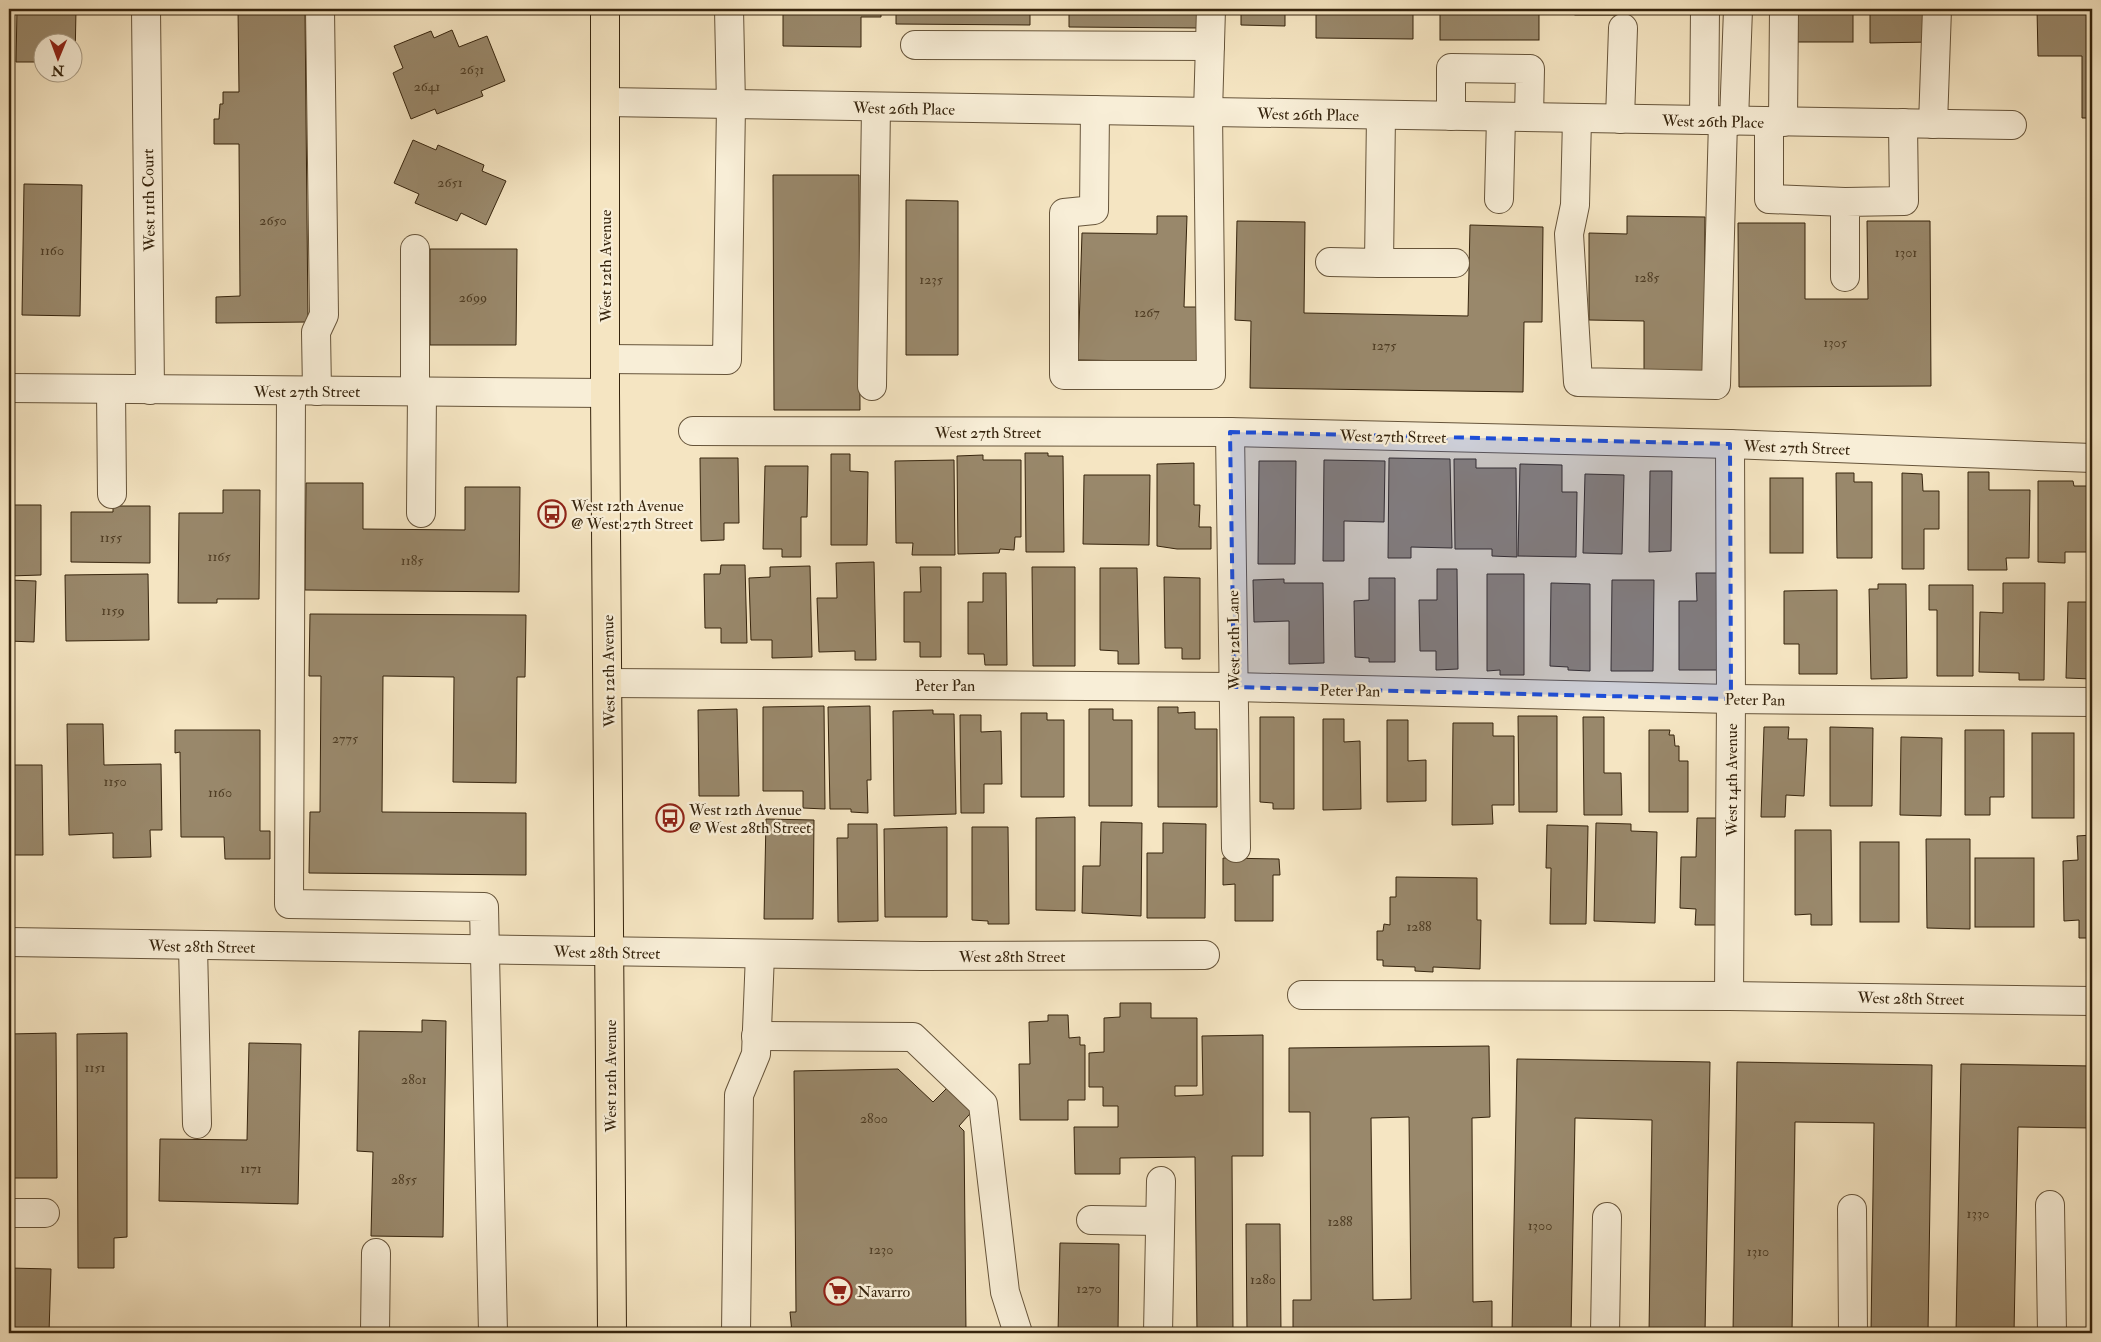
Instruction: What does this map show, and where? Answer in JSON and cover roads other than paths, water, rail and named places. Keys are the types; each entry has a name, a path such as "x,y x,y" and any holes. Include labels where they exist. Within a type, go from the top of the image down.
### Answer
{"main road":[{"name":"West 12th Avenue","path":"605,9 604,393 608,683 612,1333"}],"street":[{"name":"West 11th Court","path":"146,9 150,390"},
{"path":"320,9 324,315 316,332 304,391 289,904 484,907 493,1333"},
{"path":"605,359 727,360 731,105 729,9"},
{"path":"1095,110 1094,210 1064,213 1064,375 1211,375 1208,112 1211,9"},
{"path":"1705,9 1720,121"},
{"path":"1577,118 1575,205 1569,234 1578,382 1716,385 1720,121 1738,9"},
{"path":"1784,9 1769,199 1844,202 1904,201 1903,123"},
{"path":"1933,124 1938,9"},
{"path":"1620,119 1623,28"},
{"path":"915,45 1210,46"},
{"path":"1451,116 1451,68 1530,69 1529,117"},
{"name":"West 26th Place","path":"605,102 2012,125"},
{"path":"872,386 876,107"},
{"path":"1379,263 1381,115"},
{"path":"1499,199 1501,117"},
{"path":"1844,202 1846,277"},
{"path":"415,249 421,513"},
{"path":"1330,262 1455,263"},
{"name":"West 27th Street","path":"9,388 604,393"},
{"path":"111,390 112,494"},
{"name":"West 27th Street","path":"693,432 1230,432 1730,444 2092,458"},
{"name":"West 12th Lane","path":"1230,432 1236,848"},
{"name":"West 14th Avenue","path":"1729,996 1730,444"},
{"name":"Peter Pan","path":"608,683 1234,687 1731,699 2092,702"},
{"name":"West 28th Street","path":"9,942 921,956 1204,955"},
{"path":"193,946 197,1124"},
{"path":"736,1333 739,1095 756,1054 760,954"},
{"name":"West 28th Street","path":"1302,995 1729,996 2092,1001"},
{"path":"756,1036 913,1037 983,1104 1005,1292 1018,1333"},
{"path":"1158,1333 1161,1181"},
{"path":"2050,1205 2052,1333"},
{"path":"1852,1209 1853,1333"},
{"path":"9,1214 46,1213"},
{"path":"1605,1333 1607,1217"},
{"path":"1091,1220 1160,1221"},
{"path":"375,1333 376,1253"}],"place":[{"name":"West 12th Avenue @ West 27th Street","path":"552,514"},
{"name":"West 12th Avenue @ West 28th Street","path":"670,818"},
{"name":"Navarro","path":"838,1291"}]}
